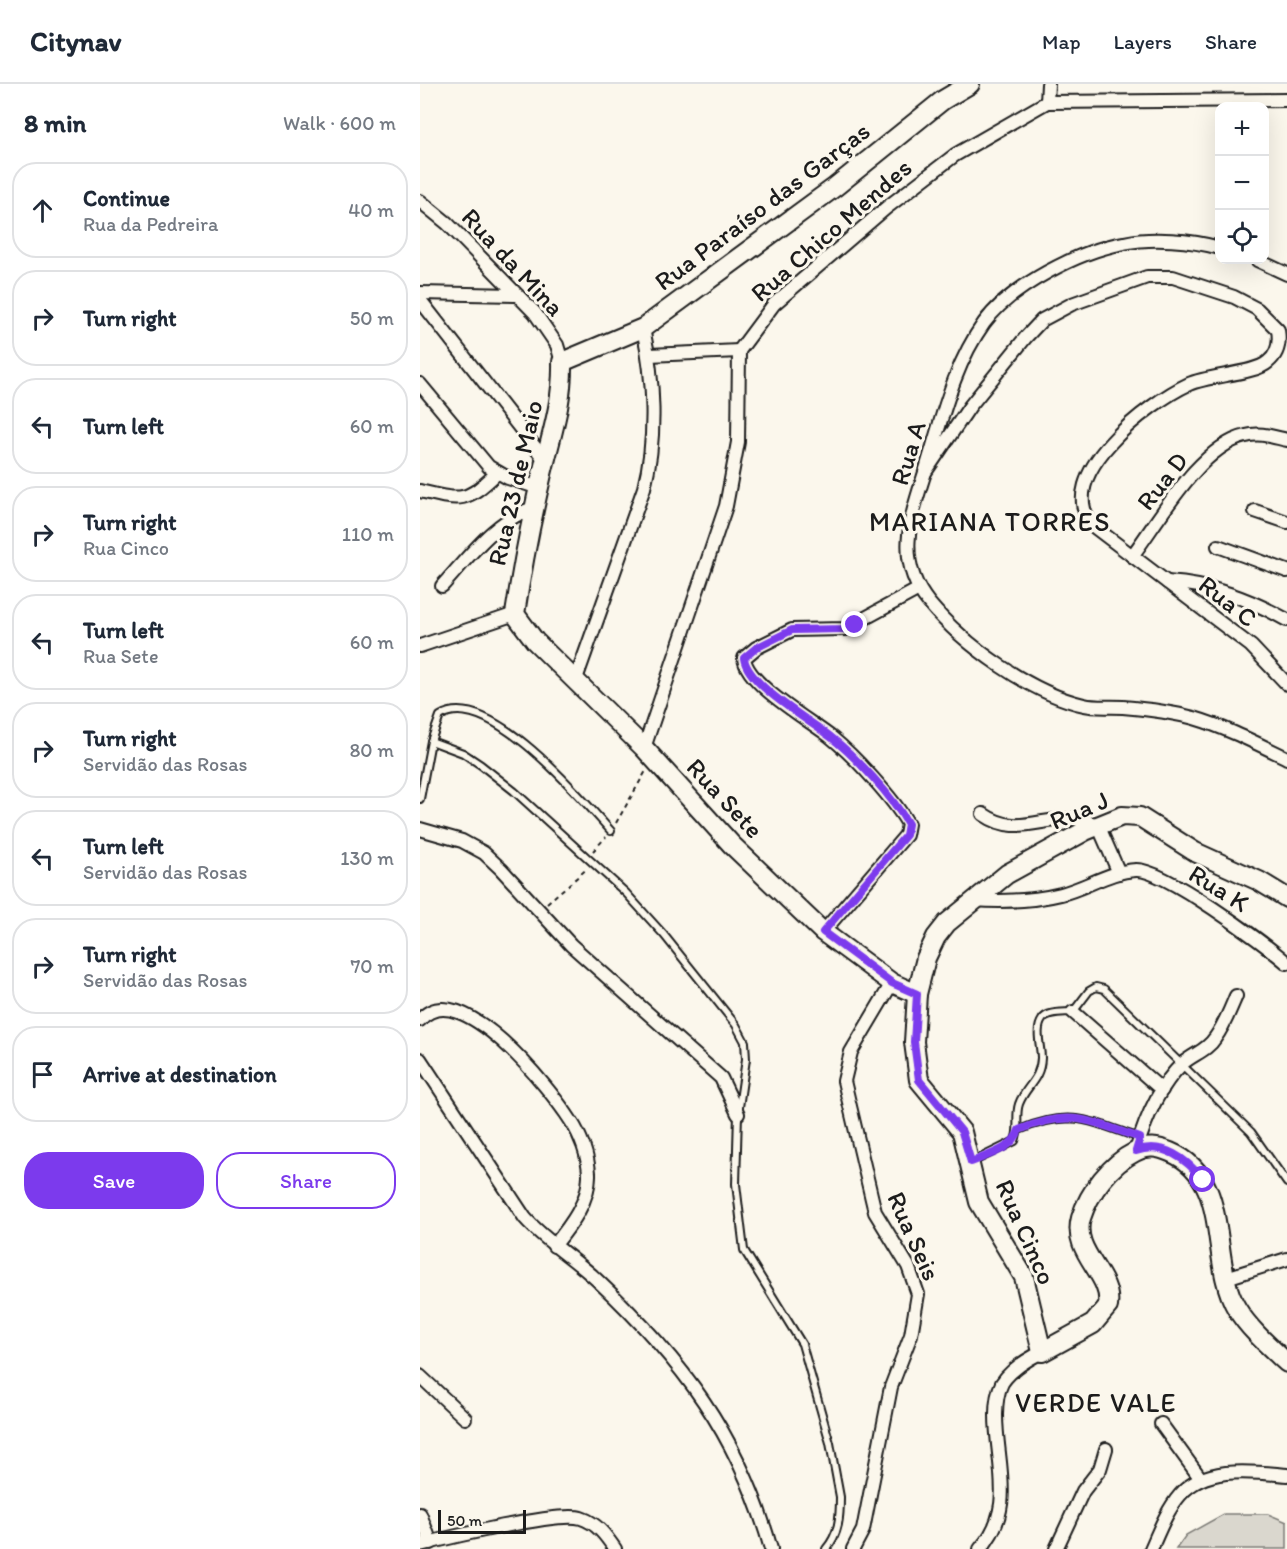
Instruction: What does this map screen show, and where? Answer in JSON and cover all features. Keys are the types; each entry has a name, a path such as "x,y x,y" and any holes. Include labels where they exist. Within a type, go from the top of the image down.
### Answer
{"street":[{"name":"Rua Paraíso das Garças","path":"562,362 643,328 835,187 943,100 970,84"},
{"path":"1047,102 1048,84"},
{"name":"Rua Chico Mendes","path":"739,351 774,304 886,208 955,154 1047,102 1287,100"},
{"name":"Rua da Mina","path":"420,201 478,254 548,329 557,345 562,362"},
{"name":"Rua A","path":"1215,247 1157,241 1125,242 1086,254 1036,279 1007,300 984,322 968,350 950,391 926,471 908,545 909,568 919,589 943,618 984,654 1036,686 1086,706 1123,707 1195,718 1283,756"},
{"path":"1266,264 1287,274"},
{"path":"926,471 970,406 1042,320 1072,304 1119,285 1147,277 1173,277 1202,284 1257,309 1278,330 1279,345 1267,364 1214,376 1167,396 1136,417 1100,457 1089,475 1084,492 1085,517 1165,581 1200,584 1223,591 1262,606 1287,621"},
{"path":"420,293 515,295"},
{"path":"420,300 545,460"},
{"path":"576,679 644,488 651,462 649,355 643,328"},
{"path":"648,753 726,506 738,442 739,351 649,355"},
{"name":"Rua 23 de Maio","path":"515,614 534,508 558,417 562,362"},
{"path":"420,384 497,473 539,488"},
{"name":"Rua D","path":"1132,556 1202,465 1222,446 1238,438 1257,434 1287,440"},
{"path":"420,491 466,498 497,473"},
{"path":"442,586 504,522 518,513 534,508"},
{"path":"1255,511 1287,522"},
{"path":"1218,546 1287,572"},
{"name":"Rua C","path":"1165,581 1251,646 1287,684"},
{"path":"823,932 906,835 908,824 860,765 833,738 761,684 745,664 744,658 756,648 792,630 845,629 919,589"},
{"path":"420,646 515,614"},
{"name":"Rua Sete","path":"515,614 535,641 576,679 648,753 732,845 823,932 892,983 917,994"},
{"path":"1283,756 1287,767"},
{"path":"983,814 994,822 1009,826 1075,819 1098,825 1119,873"},
{"name":"Rua J","path":"936,937 973,900 1007,874 1098,825 1122,816 1140,817 1196,852 1259,881 1287,898"},
{"path":"420,829 462,841 484,853 501,868 538,911 622,993 721,1078 738,1114"},
{"name":"Rua K","path":"973,900 1012,900 1062,894 1119,873 1139,870 1155,875 1263,942 1287,963"},
{"name":"Rua Cinco","path":"936,937 926,958 917,994 914,1042 919,1080 962,1132 982,1209 1024,1276 1042,1352"},
{"name":"Rua Seis","path":"853,1549 863,1530 891,1388 911,1335 918,1294 912,1274 875,1212 844,1081 851,1052 892,983"},
{"path":"980,1549 999,1521 1002,1501 996,1433 999,1392 1008,1376 1042,1352 1093,1324 1108,1306 1108,1292 1079,1236 1081,1219 1090,1195 1138,1144 1149,1113 1162,1090 1183,1064 1208,1047 1216,1038 1236,996"},
{"path":"420,1020 433,1010 443,1008 461,1012 479,1024 519,1056 572,1122 586,1154 589,1174 587,1190 574,1219 554,1246"},
{"path":"1073,1012 1162,1090"},
{"path":"420,1059 525,1218 554,1246 596,1279 637,1319 704,1400 730,1440 750,1487 771,1549"},
{"path":"1138,1144 1172,1153 1194,1168 1203,1180 1214,1211 1226,1278 1238,1310 1287,1363"},
{"path":"1226,1278 1287,1259"},
{"path":"420,1376 465,1418"},
{"path":"1161,1424 1201,1479"},
{"path":"1056,1549 1083,1491 1100,1469 1106,1449"},
{"path":"1151,1549 1179,1495 1201,1479 1240,1472 1287,1475"},
{"path":"420,1514 425,1544 543,1520 579,1517 597,1527 615,1549"}],"lane":[{"path":"420,799 437,722 445,714 468,713 494,720 510,731 564,780 611,831"},
{"path":"431,741 463,753 482,765 514,791 626,893 664,935 736,1025 745,1042 746,1059 738,1114 736,1184 744,1250 802,1344 830,1443 840,1497 840,1518 836,1533 826,1549"},
{"path":"971,1162 1009,1146 1015,1141 1019,1130 1019,1104 1038,1076 1040,1024 1047,1015 1073,1012 1089,990 1096,987 1104,989 1251,1132 1287,1182"},
{"path":"1019,1130 1041,1120 1071,1116 1138,1144"}],"path":[{"path":"586,859 611,831 631,800 648,753"},
{"path":"538,911 592,864"}],"shaded area":[{"path":"1224,1514 1268,1514 1287,1522 1287,1549 1176,1549 1186,1535"}],"district":[{"name":"MARIANA TORRES","path":"990,522"},
{"name":"VERDE VALE","path":"1096,1403"}],"route":[{"path":"855,625 845,629 792,630 756,648 744,658 745,664 761,684 777,699 833,738 860,765 908,824 906,835 823,932 892,983 917,994 914,1042 915,1064 919,1080 954,1119 962,1132 971,1162 1009,1146 1015,1141 1019,1130 1041,1120 1071,1116 1140,1138 1136,1151 1146,1147 1172,1153 1194,1168 1203,1180"}]}
